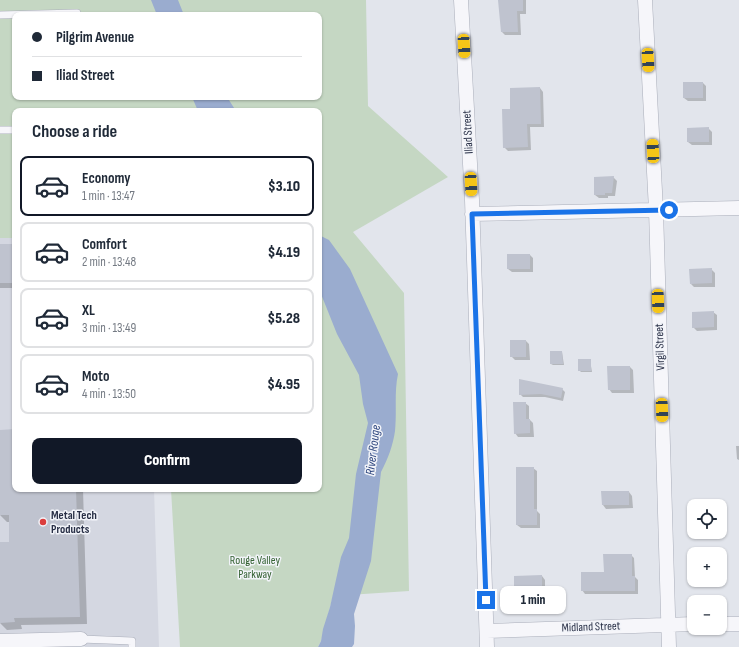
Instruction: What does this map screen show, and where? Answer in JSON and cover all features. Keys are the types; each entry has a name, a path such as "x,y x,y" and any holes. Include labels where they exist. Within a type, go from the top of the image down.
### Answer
{"street":[{"name":"Iliad Street","path":"462,0 472,214 487,647"},
{"name":"Virgil Street","path":"645,0 656,210 669,647"},
{"path":"472,214 739,208"},
{"name":"Midland Street","path":"487,631 687,624"},
{"path":"727,624 739,624"},
{"path":"0,641 81,639"}],"lane":[{"path":"0,15 12,15"},
{"path":"0,130 12,130"},
{"path":"81,639 132,642 132,647"}],"shaded area":[{"name":"Metal Tech Products","path":"0,238 12,238 12,492 154,492 159,647 85,647 86,639 0,638"}],"green space":[{"name":"Rouge Valley Parkway","path":"0,0 366,0 368,106 448,177 353,232 404,293 409,591 333,596 318,647 180,647 171,492 322,492 322,108 12,108 12,238 0,238"}],"water":[{"path":"151,0 178,0 183,12 156,12"},
{"path":"193,100 229,100 234,108 197,108"},
{"name":"River Rouge","path":"322,236 329,240 350,269 398,374 396,388 395,431 390,452 381,472 371,561 354,614 354,644 352,647 318,647 330,607 341,557 349,538 356,474 368,423 363,404 359,375 337,334 322,296"}],"building":[{"path":"498,0 523,0 523,11 517,11 518,32 501,32"},
{"path":"683,82 703,82 703,98 683,98"},
{"path":"540,87 541,124 527,124 528,147 503,148 502,109 510,109 510,88"},
{"path":"709,127 709,142 687,142 687,128"},
{"path":"614,176 612,193 605,193 605,195 594,195 594,177"},
{"path":"0,244 12,244 12,283 0,283"},
{"path":"507,254 530,254 530,269 507,269"},
{"path":"712,268 712,283 690,284 689,269"},
{"path":"714,311 714,327 692,328 692,312"},
{"path":"510,340 526,340 526,357 510,357"},
{"path":"550,351 562,351 563,364 550,364"},
{"path":"578,359 591,359 591,371 578,371"},
{"path":"607,366 630,366 630,390 608,390"},
{"path":"519,379 563,388 561,398 541,394 519,395"},
{"path":"513,402 526,402 526,419 530,419 530,433 514,434"},
{"name":"Metal Tech Products","path":"12,429 12,492 76,492 80,617 14,618 15,622 0,623 0,542 9,542 9,515 0,515 0,430"},
{"path":"516,467 534,467 534,509 537,509 537,525 516,525"},
{"path":"601,491 629,491 629,505 602,505"},
{"path":"603,554 632,554 632,576 635,576 635,591 581,591 581,572 604,572"},
{"path":"542,575 542,590 514,590 514,576"}],"place":[{"name":"Metal Tech Products","path":"43,522"}],"route":[{"path":"486,600 472,214 669,210"}]}
